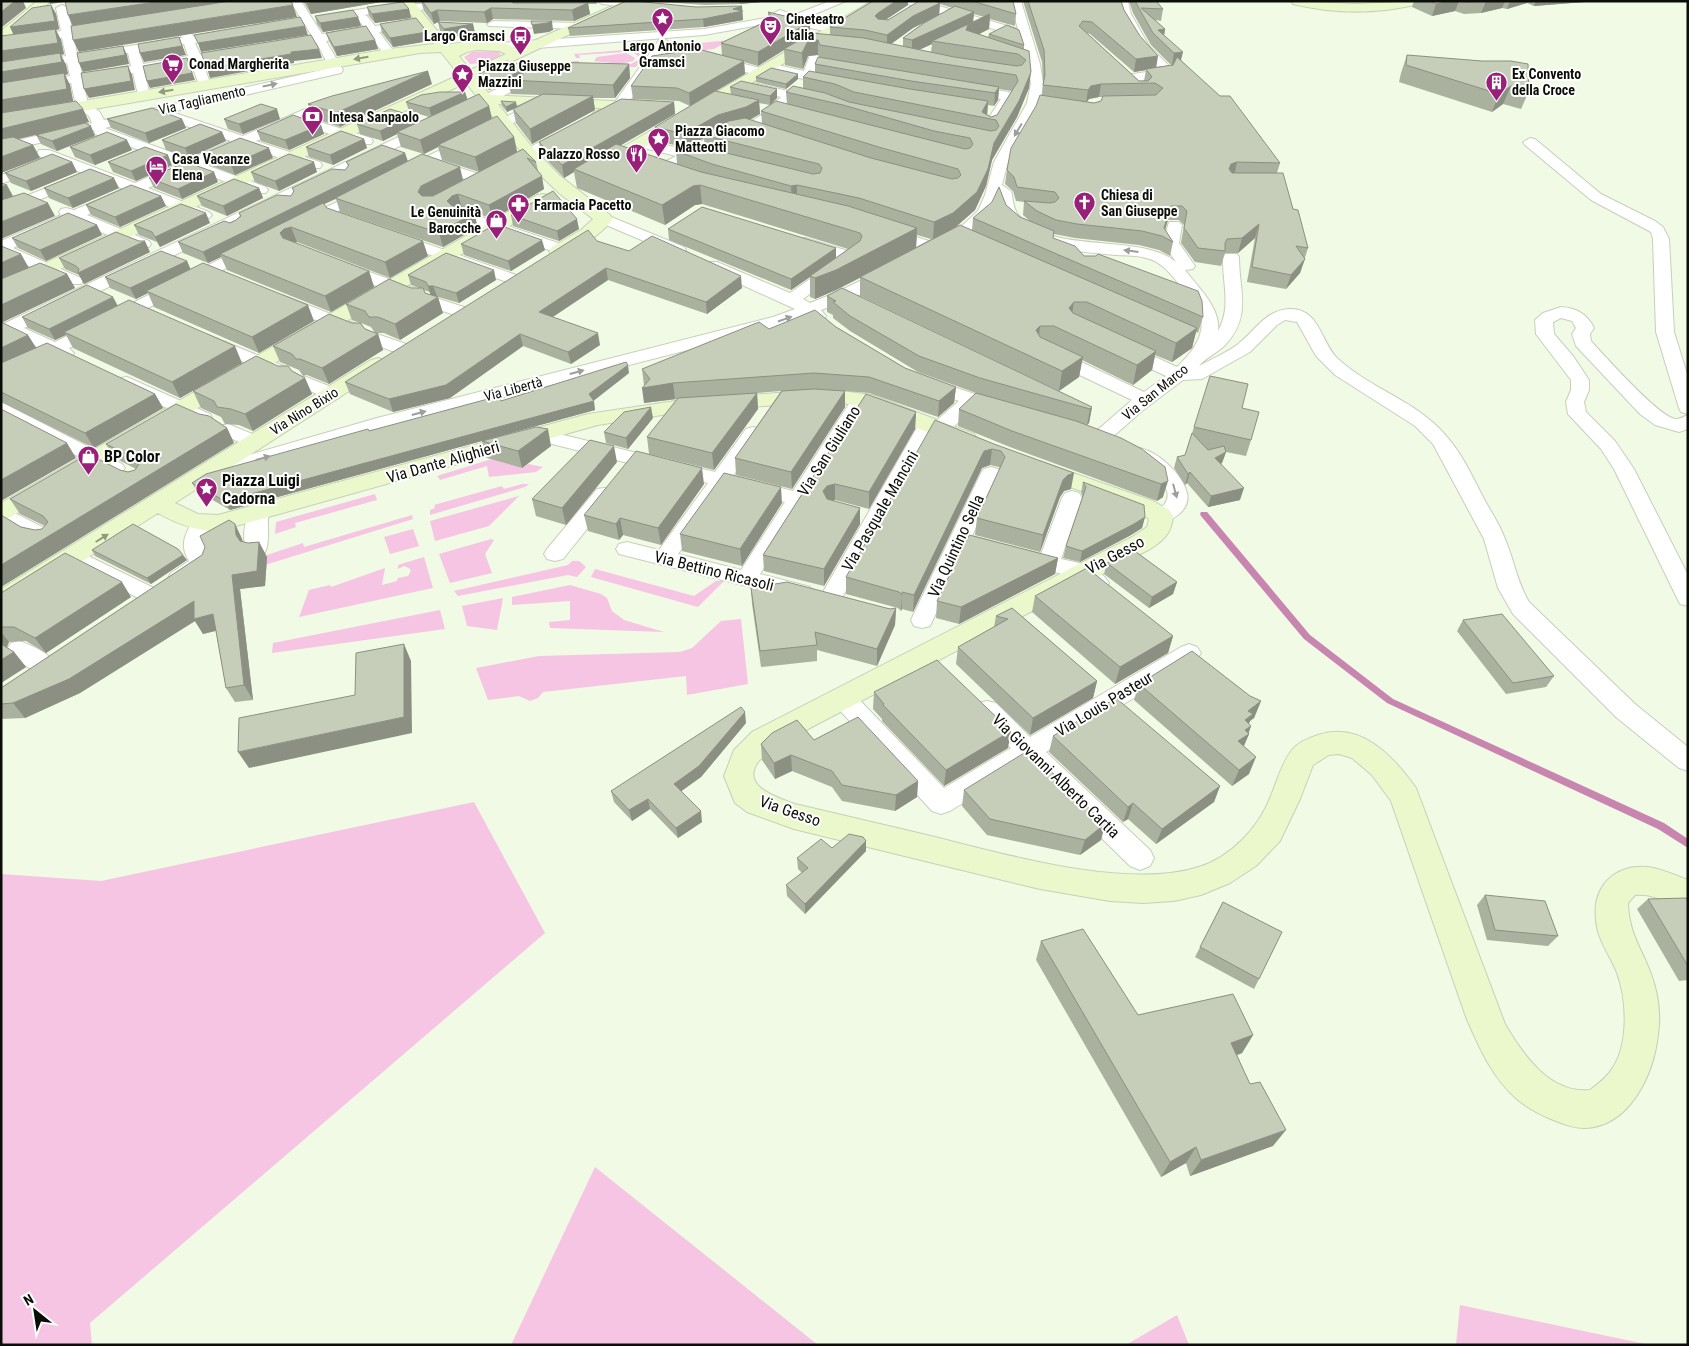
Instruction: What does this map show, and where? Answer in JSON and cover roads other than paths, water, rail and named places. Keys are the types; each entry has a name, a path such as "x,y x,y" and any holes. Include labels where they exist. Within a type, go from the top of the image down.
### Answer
{"street":[{"path":"1,38 27,5 45,1"},
{"path":"1,248 296,119 331,105 352,100 330,68 318,38 302,21 294,1"},
{"path":"350,1 389,53"},
{"path":"302,21 409,4 471,1"},
{"path":"602,1 626,8"},
{"path":"488,38 537,45 704,32 731,21 841,1"},
{"path":"1,513 494,226 641,143 765,69 820,44 834,30 882,1"},
{"path":"1122,1 1126,14 1144,48 1168,70 1166,73 1127,75 1142,90"},
{"path":"1297,1 1357,4 1403,4 1415,1"},
{"path":"171,3 179,16 206,85"},
{"path":"409,4 529,152 575,181 604,219 790,300 810,310 830,326"},
{"path":"909,7 922,4 940,9 954,7 993,29"},
{"path":"914,260 958,235 984,213 995,187 1001,161 1037,103 1040,82 1029,62 1020,4 1009,10 993,29"},
{"path":"27,5 68,13 67,34 82,106 94,114 96,127 111,136 148,150 336,217"},
{"path":"237,6 254,29 259,48 272,73"},
{"path":"936,22 954,7"},
{"path":"518,60 537,45 579,26 593,13 626,8 663,8"},
{"path":"751,36 765,29 783,11"},
{"path":"783,11 834,30"},
{"path":"488,38 508,14"},
{"path":"1,91 422,21"},
{"path":"1,44 114,26"},
{"path":"450,56 488,38 579,26"},
{"path":"1,70 71,53 186,34 254,29"},
{"path":"450,56 472,68 489,67 518,60 662,35 765,29"},
{"path":"971,32 993,29 1024,34"},
{"path":"71,53 133,49 186,34"},
{"path":"464,187 620,105 662,35"},
{"path":"6,330 92,288 158,250 227,224 442,120 485,97 546,70 518,60 513,52 488,38"},
{"path":"617,156 671,174 726,133 747,129 765,119 813,74 820,44"},
{"path":"133,49 144,95"},
{"path":"725,50 701,57 765,69 813,74"},
{"name":"Via Tagliamento","path":"1,148 96,127 389,53 450,56"},
{"path":"641,69 665,62"},
{"path":"1,290 489,67"},
{"name":"Via Tagliamento","path":"1,120 272,73 330,68"},
{"path":"739,84 830,105"},
{"path":"956,89 1009,96 989,128"},
{"path":"416,100 442,95 461,95 678,108 690,114"},
{"path":"714,99 734,104"},
{"path":"393,178 544,101"},
{"path":"753,108 790,115"},
{"path":"982,110 998,113"},
{"path":"156,111 377,186 336,217 288,231"},
{"path":"391,112 412,118 442,120"},
{"path":"296,119 426,162 488,174"},
{"path":"186,135 204,127"},
{"path":"747,129 765,135"},
{"path":"93,144 111,136"},
{"path":"1530,142 1596,197 1650,224 1658,230 1661,239 1665,332 1688,408"},
{"path":"130,158 167,143"},
{"path":"641,143 696,156"},
{"path":"22,144 244,230"},
{"path":"1,180 74,151"},
{"path":"1,211 112,165"},
{"path":"1,186 226,278"},
{"path":"995,187 1004,192 1016,208 1010,214 1028,231 1065,244 1149,254 1162,258 1177,269 1207,311 1210,324"},
{"path":"461,215 561,249"},
{"name":"Via Nino Bixio","path":"1,601 587,234 604,219"},
{"path":"1174,225 1171,243 1210,300 1217,314 1210,324 1202,350"},
{"path":"870,227 935,248"},
{"path":"655,240 671,230"},
{"path":"382,234 444,256 526,271"},
{"path":"958,235 976,243"},
{"path":"790,300 852,257 795,239"},
{"path":"1,376 261,244"},
{"path":"1065,244 1084,262"},
{"path":"1,248 75,281"},
{"path":"1202,350 1214,348 1222,340 1228,329 1235,301 1230,269 1231,257"},
{"path":"331,263 429,300 476,303"},
{"path":"1146,268 1152,266 1162,272 1177,269"},
{"name":"Via Libertà","path":"215,467 252,461 384,422 778,321 843,296 899,267"},
{"path":"92,288 153,315"},
{"path":"270,296 370,336 420,338"},
{"path":"843,296 861,305"},
{"path":"1688,421 1679,426 1662,421 1647,410 1582,342 1581,334 1586,328 1580,318 1563,311 1551,314 1544,320 1545,334 1568,360 1580,380 1580,390 1575,402 1577,414 1608,445 1624,469 1688,598"},
{"path":"1111,343 1180,375 1196,374 1244,348 1271,321 1281,315 1293,314 1303,318 1310,327 1322,352 1341,371 1422,422 1440,440 1450,454 1495,539 1510,588 1521,608 1626,711 1688,761"},
{"path":"6,330 55,348 80,360"},
{"path":"189,331 332,394"},
{"path":"1188,337 1202,350"},
{"name":"Via San Marco","path":"1115,439 1145,399 1180,375 1202,350"},
{"path":"1044,351 1145,399"},
{"path":"114,376 255,442"},
{"path":"911,378 971,400 1018,413"},
{"name":"Via Dante Alighieri","path":"202,524 259,512 603,418 675,407 814,396 861,400 935,426 983,446"},
{"path":"664,559 777,399"},
{"name":"Via San Giuliano","path":"747,578 861,400"},
{"name":"Via Pasquale Mancini","path":"839,601 867,517 935,426 971,400"},
{"path":"555,554 675,407"},
{"path":"1,408 128,475"},
{"path":"1018,460 1145,506 1161,516 1173,509 1177,499 1175,488 1168,475 1144,456 1115,439 1095,418"},
{"path":"1083,432 1115,439"},
{"path":"539,435 635,457 798,499"},
{"name":"Via Quintino Sella","path":"922,620 991,473"},
{"path":"1049,562 1072,498"},
{"path":"74,556 144,601 201,563 196,556 193,542 196,532 202,524 178,515 158,503"},
{"path":"256,549 256,522 259,512"},
{"path":"1,513 44,537"},
{"name":"Via Gesso","path":"1161,516 1161,526 1156,533 1011,610 935,660 842,697 762,740 744,758 739,776 746,794 758,803 794,816 1028,874 1144,889 1175,887 1202,881 1222,871 1242,857 1264,837 1276,820 1303,758 1316,747 1331,743 1348,744 1365,752 1393,778 1405,797 1474,990 1495,1042 1511,1067 1531,1087 1555,1102 1576,1109 1598,1106 1614,1096 1628,1075 1637,1055 1642,1028 1640,998 1636,978 1621,949 1612,920 1612,901 1615,890 1627,882 1640,880 1656,882 1688,898"},
{"path":"959,540 1084,572 1114,595"},
{"name":"Via Bettino Ricasoli","path":"627,549 839,601"},
{"path":"1011,610 1033,629"},
{"path":"19,649 55,661 24,682"},
{"name":"Via Louis Pasteur","path":"842,697 941,803 1189,652"},
{"name":"Via Giovanni Alberto Cartia","path":"971,694 1140,858"}],"waterway":[{"path":"1204,514 1307,637 1390,701 1661,826 1688,844"}],"place":[{"name":"Largo Antonio Gramsci","path":"662,37"},
{"name":"Cineteatro Italia","path":"770,46"},
{"name":"Largo Gramsci","path":"521,55"},
{"name":"Conad Margherita","path":"173,83"},
{"name":"Piazza Giuseppe Mazzini","path":"462,93"},
{"name":"Ex Convento della Croce","path":"1496,101"},
{"name":"Intesa Sanpaolo","path":"313,136"},
{"name":"Piazza Giacomo Matteotti","path":"659,158"},
{"name":"Palazzo Rosso","path":"636,173"},
{"name":"Casa Vacanze Elena","path":"156,186"},
{"name":"Chiesa di San Giuseppe","path":"1085,222"},
{"name":"Farmacia Pacetto","path":"518,224"},
{"name":"Le Genuinità Barocche","path":"497,239"},
{"name":"BP Color","path":"88,475"},
{"name":"Piazza Luigi Cadorna","path":"206,508"}]}
